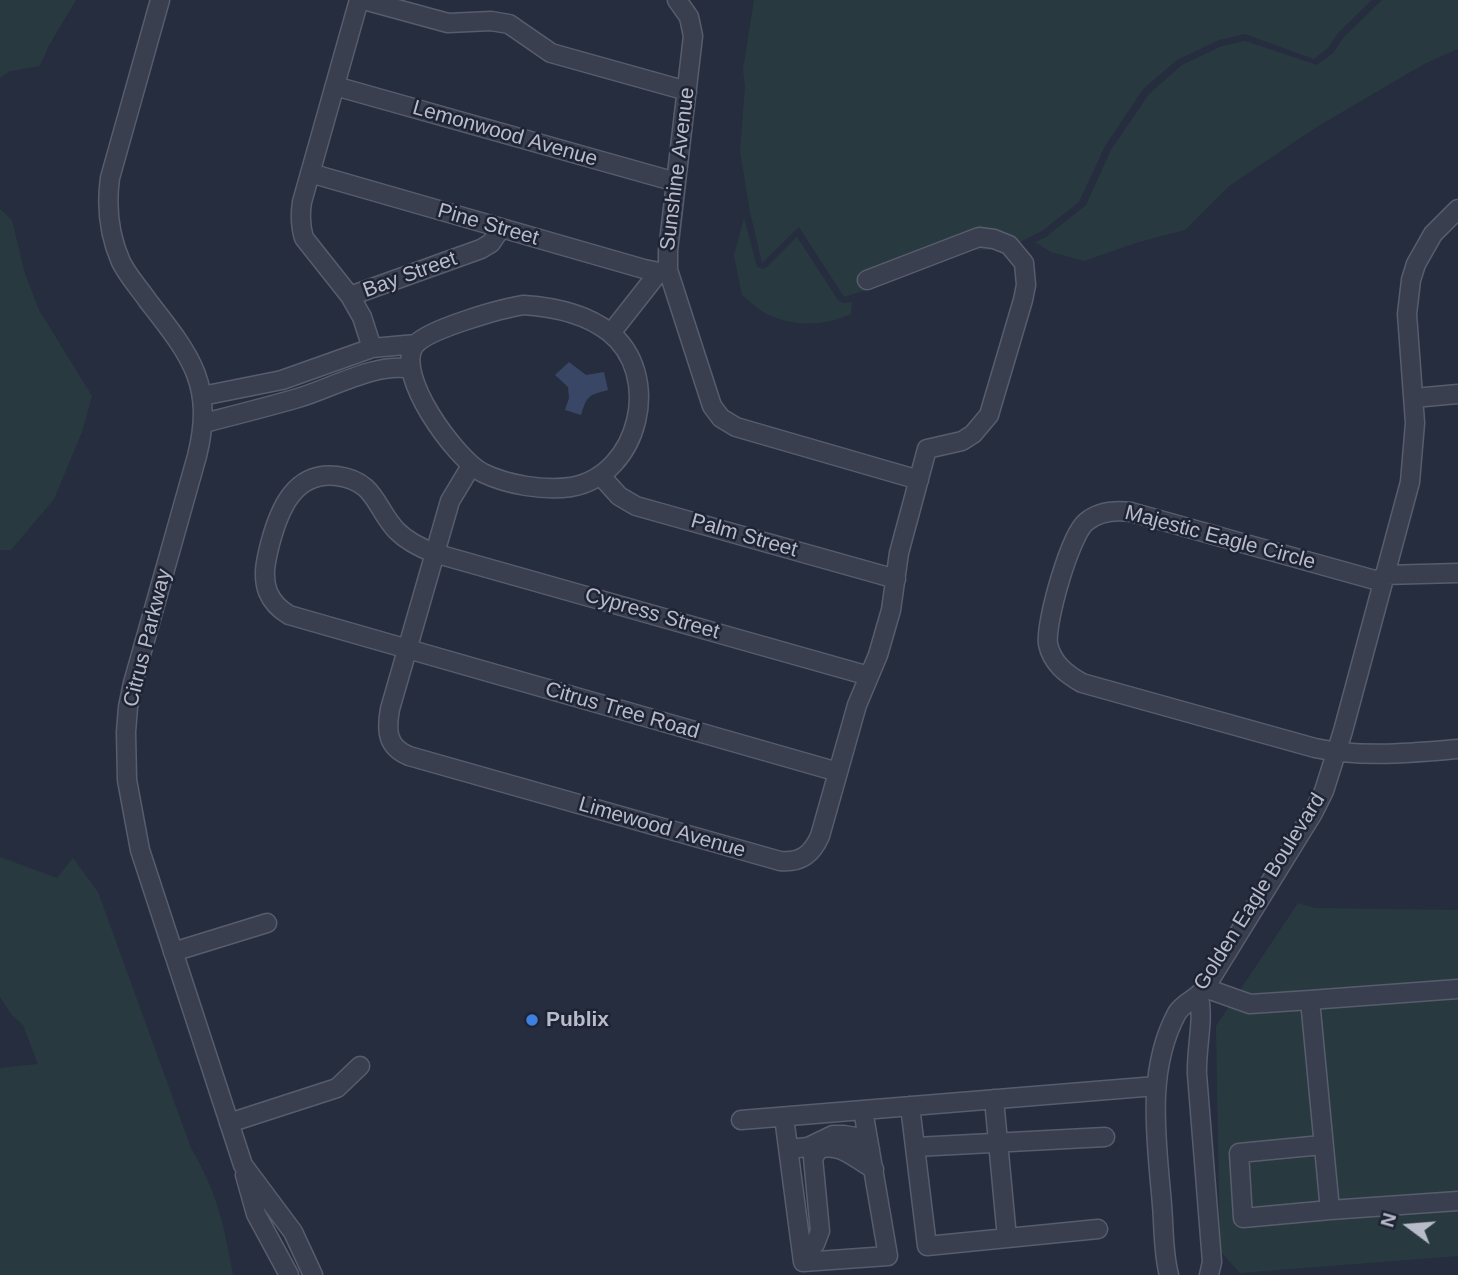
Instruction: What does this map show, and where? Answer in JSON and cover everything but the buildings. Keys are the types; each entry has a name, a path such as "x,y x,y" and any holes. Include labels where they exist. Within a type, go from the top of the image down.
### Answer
{"street":[{"name":"Citrus Parkway","path":"160,0 110,178 110,228 122,264 190,358 202,396 204,423 133,683 126,732 127,780 134,827 243,1165 293,1232 313,1275"},
{"path":"372,348 362,317 350,296 310,247 301,227 302,202 362,0 448,23 491,20 509,24 551,53 687,91"},
{"name":"Sunshine Avenue","path":"677,0 689,17 693,36 663,271 712,406 721,418 745,431 919,481"},
{"name":"Lemonwood Avenue","path":"335,86 676,182"},
{"name":"Pine Street","path":"310,173 644,269 663,271"},
{"name":"Golden Eagle Boulevard","path":"1169,1275 1155,1126 1156,1086 1164,1052 1177,1014 1202,992 1324,791 1410,482 1415,423 1408,342 1408,298 1416,264 1433,234 1458,209"},
{"name":"Bay Street","path":"350,296 481,249 491,243 501,228"},
{"name":"Limewood Avenue","path":"471,466 450,501 390,709 387,730 394,747 409,756 787,862 801,859 817,844 857,705 885,633 894,600 899,553 927,449 962,441 973,435 989,415 1026,285 1024,263 1009,245 979,237 867,279"},
{"path":"611,333 663,271"},
{"path":"202,396 295,376 372,348 416,344 432,334 496,310 524,305 570,313 611,333 630,359 636,374 639,409 633,432 621,455 601,475 585,484 541,488 497,478 471,466 439,428 411,369 412,352 416,344"},
{"path":"204,423 305,396 379,369 411,369"},
{"path":"295,376 305,396"},
{"path":"1414,398 1458,394"},
{"name":"Palm Street","path":"601,475 619,496 636,506 896,579"},
{"name":"Cypress Street","path":"407,650 297,618 282,611 270,598 265,580 266,557 280,510 293,491 312,479 334,476 356,481 365,486 395,529 412,543 434,553 869,676"},
{"name":"Majestic Eagle Circle","path":"1458,573 1383,579 1131,512 1108,511 1085,522 1072,541 1049,622 1048,643 1058,665 1082,683 1336,752 1395,754 1458,749"},
{"name":"Citrus Tree Road","path":"407,650 838,772"},
{"path":"173,952 267,923"},
{"path":"1209,1275 1212,1262 1197,1074 1202,992 1250,1004 1458,989"},
{"path":"1310,1000 1330,1210"},
{"path":"229,1123 337,1088 360,1066"},
{"path":"741,1120 1156,1086"},
{"path":"994,1099 1007,1238"},
{"path":"911,1106 927,1246 1098,1229"},
{"path":"784,1116 803,1262 888,1256 863,1110"},
{"path":"789,1149 808,1147 833,1135 844,1135 856,1137 870,1149"},
{"path":"916,1147 1105,1137"},
{"path":"1322,1145 1238,1153 1244,1218 1458,1202"},
{"path":"802,1254 815,1244 820,1231 813,1158 818,1149 838,1147 874,1169"},
{"path":"243,1165 251,1200 289,1275"},
{"path":"274,1245 293,1232"}],"shaded area":[{"path":"0,0 76,0 40,66 10,71 0,78"},
{"path":"754,0 1372,0 1338,33 1328,48 1314,59 1245,34 1219,40 1177,60 1143,89 1105,146 1079,202 1042,231 1004,250 956,250 882,285 844,297 799,227 762,263 740,151 745,87 743,69"},
{"path":"1382,0 1458,0 1458,49 1424,64 1315,128 1229,186 1185,230 1084,261 1051,252 1035,242 1046,237 1086,205 1111,150 1149,94 1182,65 1222,46 1245,41 1317,65 1333,53 1344,37"},
{"path":"0,209 12,220 25,274 39,310 92,396 82,432 54,499 11,550 0,550"},
{"path":"744,218 757,267 767,267 797,237 838,300 843,303 852,302 851,314 820,323 789,322 765,313 742,295 734,255"},
{"path":"0,857 57,878 73,858 98,892 191,1148 213,1195 223,1224 233,1275 0,1275 0,1068 38,1064 23,1025 11,1014 0,997"},
{"path":"1298,903 1315,908 1458,910 1458,1256 1240,1273 1220,1251 1216,1026"}],"water":[{"path":"569,362 586,375 604,372 608,390 590,397 581,415 565,410 569,398 568,387 555,375"}],"place":[{"name":"Publix","path":"532,1020"}]}
